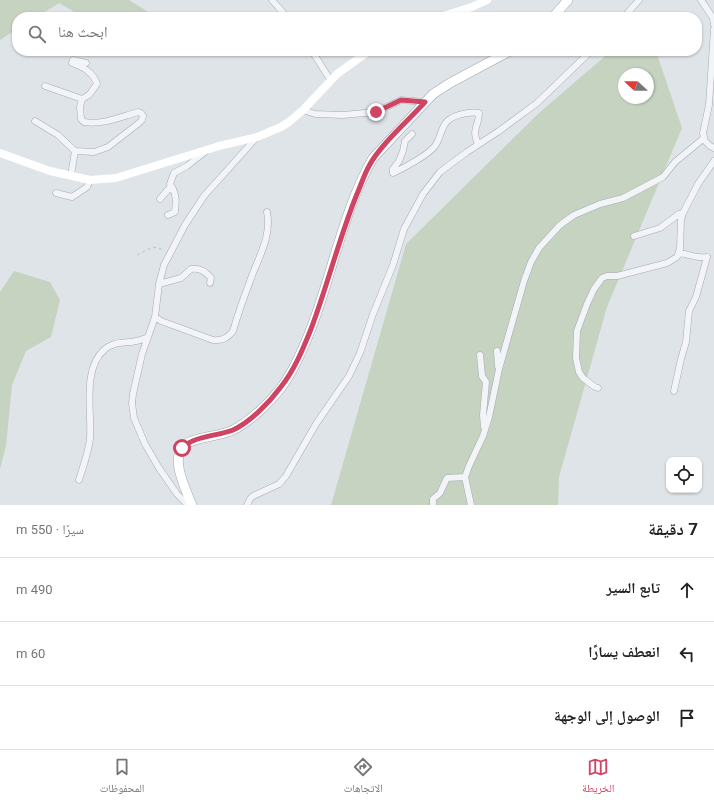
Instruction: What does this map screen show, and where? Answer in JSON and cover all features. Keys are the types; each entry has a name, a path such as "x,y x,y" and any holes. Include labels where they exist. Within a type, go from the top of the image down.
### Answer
{"main road":[{"path":"557,12 568,0"},
{"path":"192,505 179,472 178,460 182,448 186,443 193,440 233,430 263,406 281,387 303,349 319,307 348,214 368,168 379,151 433,94 450,83 501,56"}],"street":[{"path":"272,0 283,12"},
{"path":"456,12 487,0"},
{"path":"629,12 640,0"},
{"path":"701,0 713,18 714,25"},
{"path":"714,29 712,82 704,138 707,144 714,148"},
{"path":"315,56 331,81"},
{"path":"0,153 50,171 70,176 90,180 116,178 209,149 257,137 289,122 303,110 337,74 362,56"},
{"path":"247,505 253,496 280,484 316,424 349,376 360,353 373,314 393,265 404,228 423,194 440,172 537,104 586,56"},
{"path":"45,86 82,98 89,95 97,84 95,77 87,70 72,63 73,60 86,63"},
{"path":"35,121 58,135 75,151 94,152 108,147 142,120 143,116 138,112 107,122 84,122 81,119 80,107 82,98"},
{"path":"303,110 315,114 343,115 376,112 401,100 425,102"},
{"path":"412,134 405,141 403,151 394,169 394,173 423,156 434,147 446,122 472,111 479,113 479,120 475,128 474,136 478,144"},
{"path":"188,505 177,494 145,444 134,418 132,402 133,394 147,338 155,318 159,284 164,265 185,225 204,196 257,137"},
{"path":"471,505 466,477 469,466 483,436 492,405 498,372 524,281 531,262 539,248 560,225 574,216 600,204 623,198 663,177 674,162 704,138"},
{"path":"160,199 171,186 170,184 174,173 187,166 209,149"},
{"path":"70,176 75,151"},
{"path":"598,388 583,378 579,372 576,358 577,331 594,289 602,278 607,276 617,276 667,263 675,259 679,253 681,220 683,213 698,184 714,161"},
{"path":"56,193 72,197 87,187 90,180"},
{"path":"168,215 175,212 176,200 174,189 171,186"},
{"path":"155,318 214,340 221,340 230,335 233,331 250,280 268,235 269,223 267,212"},
{"path":"634,236 660,228 683,213"},
{"path":"674,391 686,342 689,311 696,297 707,257 697,258 679,253"},
{"path":"159,284 181,278 191,269 198,268 207,273 211,278 210,283"},
{"path":"79,480 88,451 90,438 90,390 95,361 103,350 112,345 147,338"},
{"path":"496,351 498,372"},
{"path":"480,355 482,376 486,382 483,415 485,425 483,436"},
{"path":"432,505 433,499 440,493 446,478 466,477"}],"path":[{"path":"137,256 153,247 162,248 171,252"}],"green space":[{"path":"0,0 129,0 148,12 74,12 59,3 45,12 12,12 12,32 0,40"},
{"path":"605,56 658,56 682,128 607,307 559,477 558,505 331,505 406,244 539,113"},
{"path":"14,271 50,282 60,300 51,337 26,351 12,385 6,446 0,469 0,292"}],"route":[{"path":"182,448 186,443 193,440 222,434 233,430 254,415 281,387 296,362 303,349 319,307 351,207 368,168 373,158 379,151 425,102 401,100 376,112"}]}
